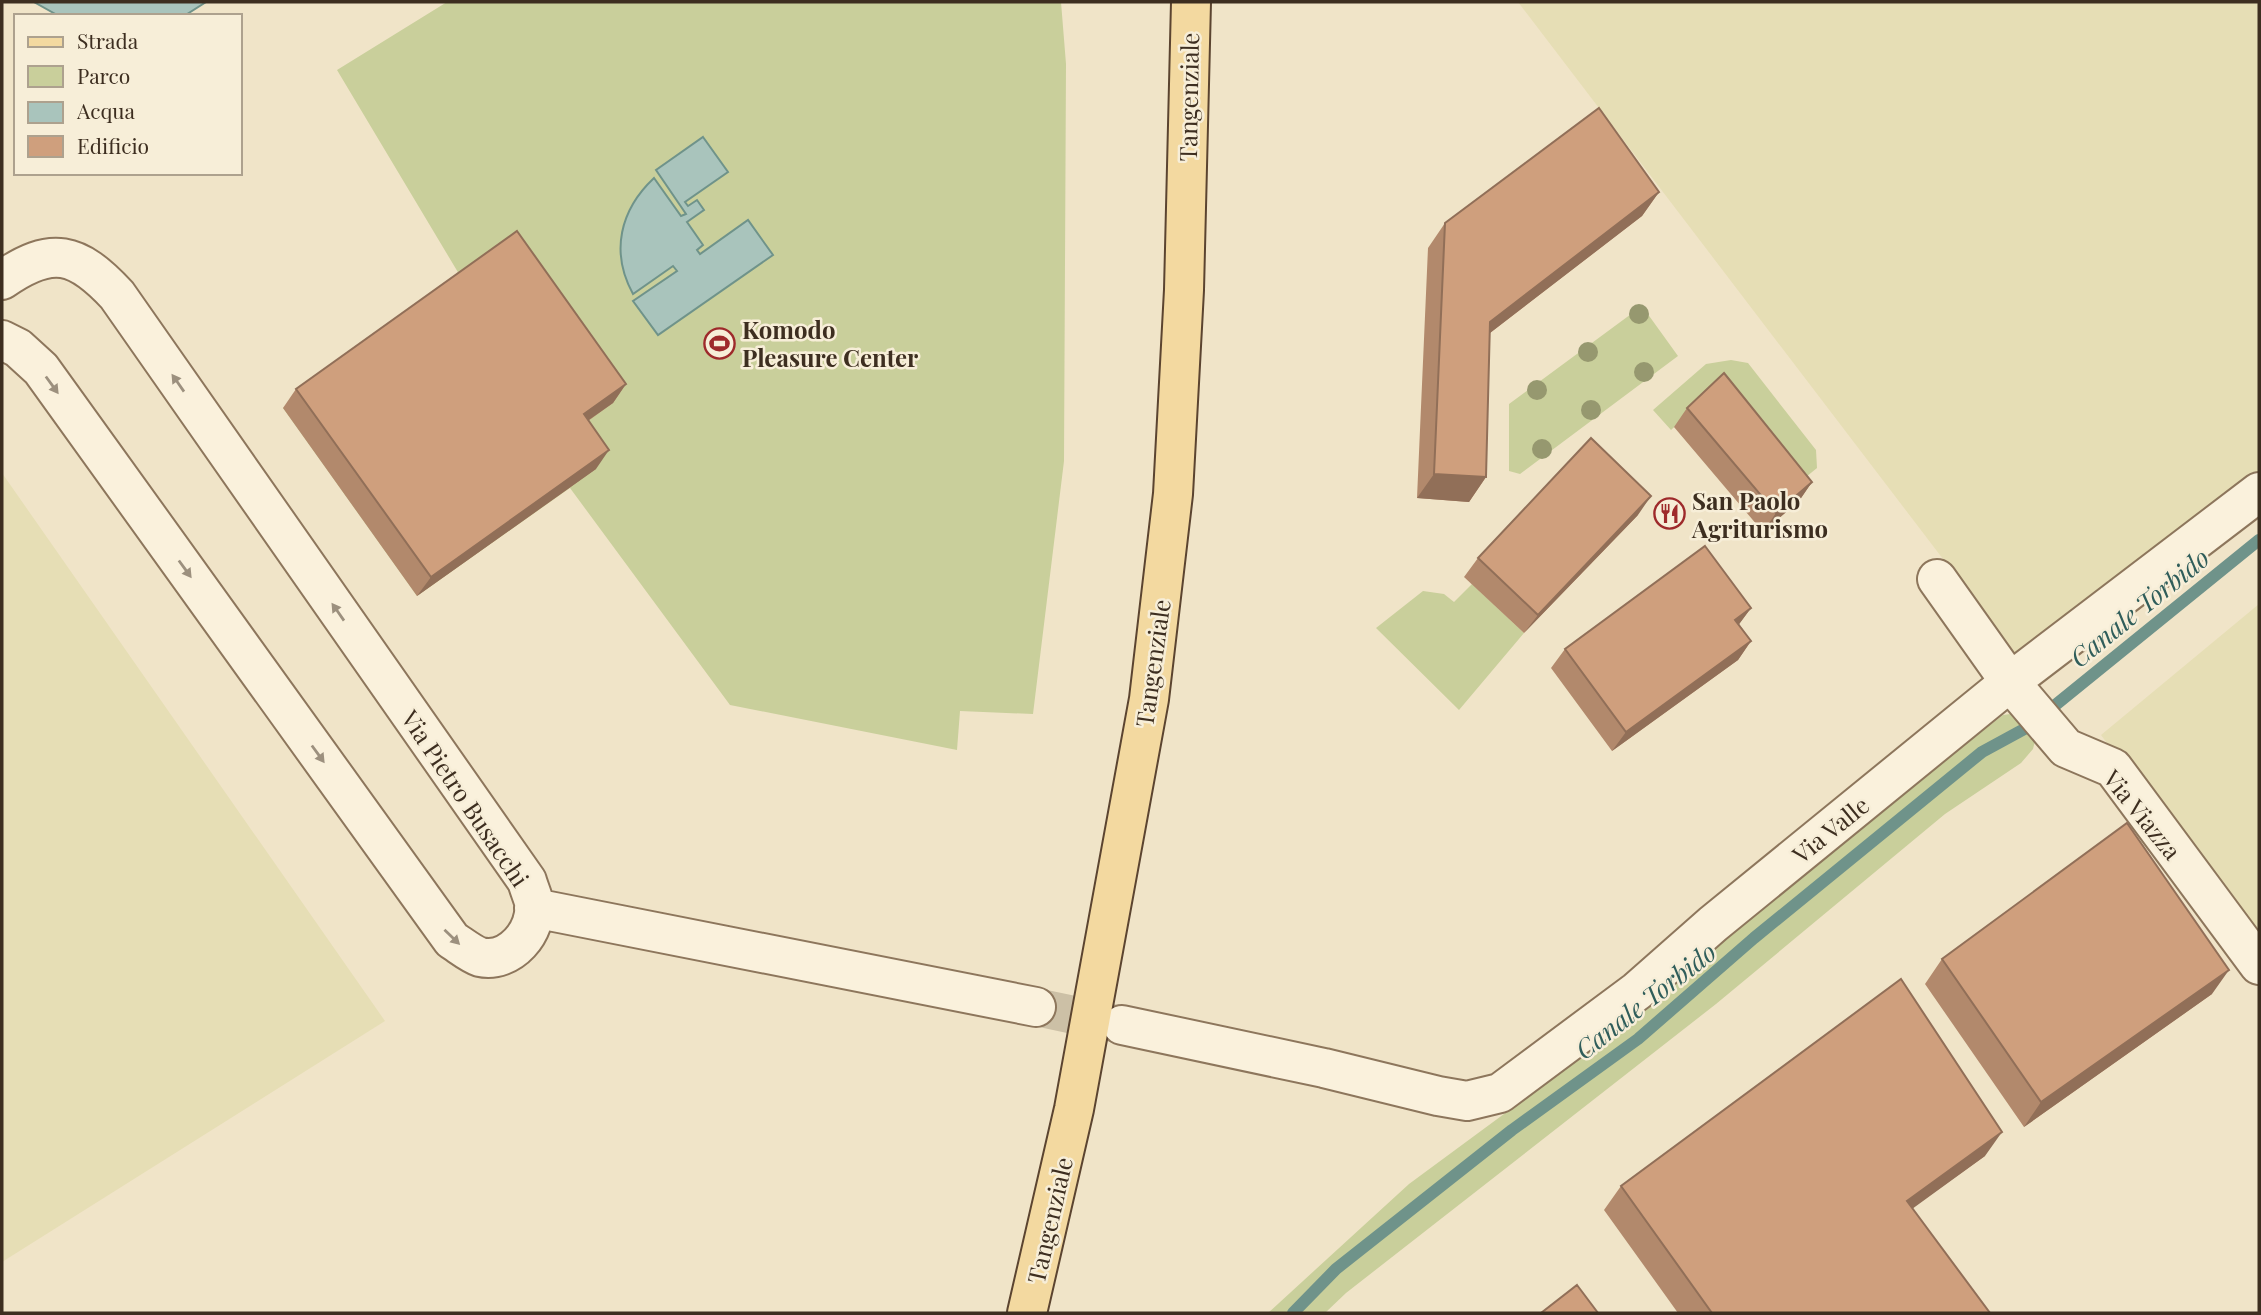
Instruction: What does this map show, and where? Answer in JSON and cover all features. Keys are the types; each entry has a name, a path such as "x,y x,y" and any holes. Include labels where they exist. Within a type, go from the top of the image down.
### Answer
{"main road":[{"name":"Tangenziale","path":"1027,1313 1074,1109 1149,699 1173,494 1184,290 1191,2"}],"street":[{"name":"Via Pietro Busacchi","path":"2,280 43,258 74,260 95,271 117,295 527,881 534,908 531,927 519,945 501,957 479,957 452,940 41,369 18,348 2,340"},
{"name":"Via Valle","path":"1122,1025 1467,1101 1500,1093 1637,991 1724,916 2010,682 2259,492"},
{"name":"Via Viazza","path":"1937,579 2010,682 2066,748 2113,768 2259,965"},
{"path":"534,908 1036,1007"}],"shaded area":[{"path":"1518,2 2259,2 2259,475 2017,656"},
{"path":"2,473 385,1021 2,1262"},
{"path":"2259,604 2259,947 2101,735"}],"green space":[{"name":"Komodo Pleasure Center","path":"447,2 1061,2 1066,64 1064,461 1033,714 960,711 957,750 730,705 570,488 417,596 283,408 462,279 337,70"},
{"path":"1642,306 1678,356 1520,474 1509,471 1509,404"},
{"path":"1731,360 1748,363 1816,450 1817,468 1790,490 1711,393 1671,430 1653,410 1706,364"},
{"path":"1472,584 1524,633 1459,710 1376,628 1423,591 1444,594 1454,602"},
{"path":"2018,713 2036,737 2033,749 2021,763 1945,814 1716,1004 1346,1293 1325,1313 1268,1313 1409,1184 1641,1013 1800,871 2003,715"}],"water":[{"path":"34,2 206,2 187,14 55,14"},
{"path":"703,137 728,172 685,202 688,206 697,200 704,210 687,222 703,245 697,250 700,254 748,220 773,255 658,335 633,301 677,271 673,266 633,294 622,263 622,232 633,204 654,178 681,216 686,214 656,170"}],"building":[{"path":"1599,108 1659,192 1490,322 1486,477 1434,474 1445,223"},
{"path":"517,231 626,384 584,414 609,450 431,577 296,389"},
{"path":"1724,373 1812,482 1776,513 1687,408"},
{"path":"1591,438 1651,496 1538,615 1478,558"},
{"path":"1705,546 1751,608 1735,620 1751,641 1626,732 1565,649"},
{"path":"2127,823 2229,970 2041,1102 1942,959"},
{"path":"1901,979 2002,1132 1907,1201 1990,1313 1712,1313 1621,1186"},
{"path":"1577,1285 1598,1313 1541,1313"}],"waterway":[{"name":"Canale Torbido","path":"2048,711 2259,540"},
{"name":"Canale Torbido","path":"1293,1313 1336,1269 1512,1130 1638,1039 1754,938 1982,752 2028,727"}],"tunnel":[{"path":"1036,1007 1122,1025"}],"place":[{"name":"Komodo Pleasure Center","path":"719,343"},
{"name":"San Paolo Agriturismo","path":"1669,514"}]}
